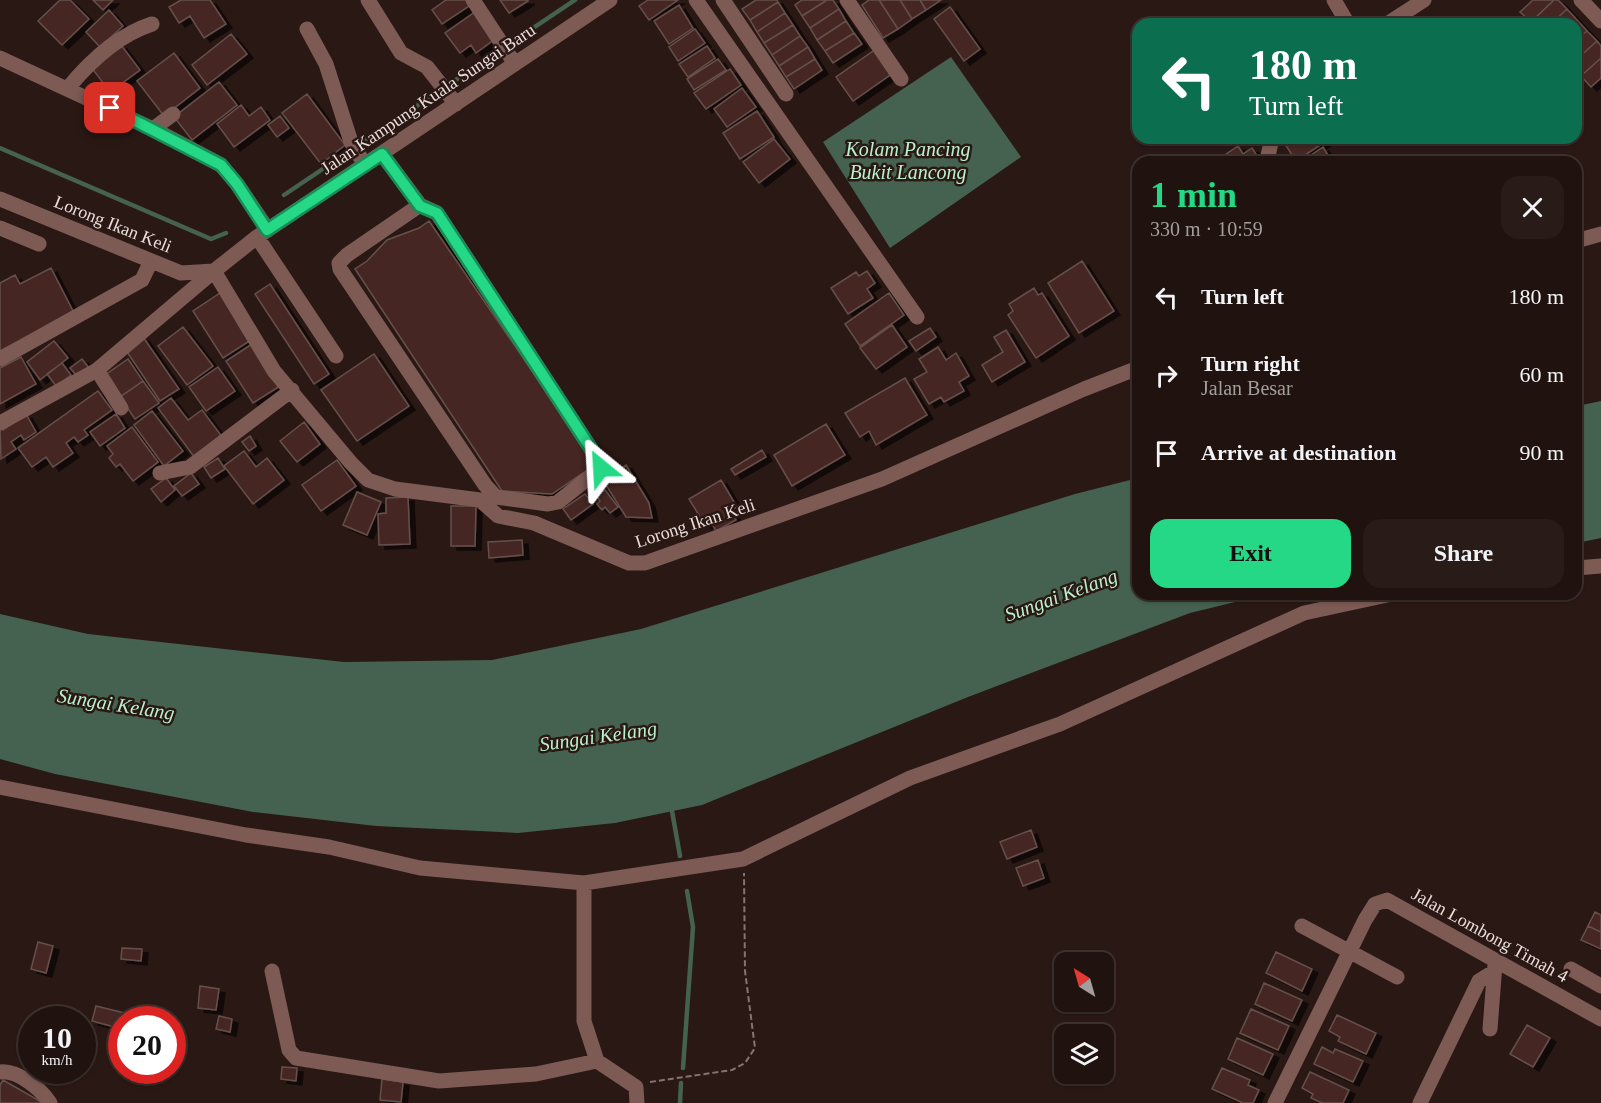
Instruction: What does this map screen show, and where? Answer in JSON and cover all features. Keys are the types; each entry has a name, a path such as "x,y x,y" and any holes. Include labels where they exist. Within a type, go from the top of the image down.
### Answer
{"street":[{"path":"368,0 401,53 427,67 450,96"},
{"path":"473,0 507,54"},
{"name":"Jalan Kampung Kuala Sungai Baru","path":"262,233 359,156 382,154 450,96 507,54 610,0"},
{"path":"696,0 917,316"},
{"path":"723,0 786,94"},
{"path":"1334,0 1344,18"},
{"path":"1397,18 1424,0"},
{"path":"1581,0 1601,21"},
{"path":"851,1 901,79"},
{"path":"68,88 99,55 130,31 152,24"},
{"path":"308,29 326,64 359,156"},
{"path":"0,58 153,129 221,165 237,184 262,233 336,356"},
{"path":"153,129 173,114"},
{"path":"382,154 420,206 437,213 599,461 601,468 558,502 548,504 496,497 485,485 340,269 339,263 347,255 420,206"},
{"name":"Lorong Ikan Keli","path":"0,199 181,273 214,271 274,371 368,480 395,489 480,500 498,516 534,524 629,563 645,563 882,479 1084,389 1132,370"},
{"path":"0,228 39,244"},
{"path":"0,423 97,370 262,233"},
{"path":"1582,239 1601,234"},
{"path":"0,359 142,280 151,261"},
{"path":"97,370 121,408"},
{"path":"160,473 190,466 292,390"},
{"path":"1582,568 1601,567"},
{"path":"0,786 420,867 584,883 743,860 910,778 1060,724 1304,614 1366,600"},
{"path":"584,883 584,1021 597,1061 636,1095"},
{"name":"Jalan Lombong Timah 4","path":"1275,1103 1348,952 1375,904 1387,900 1494,967 1600,1015"},
{"path":"1302,926 1397,977"},
{"path":"1490,1029 1494,967"},
{"path":"1420,1103 1479,981 1494,967"},
{"path":"1571,969 1601,986"},
{"path":"272,971 289,1050 296,1058 439,1081 536,1074 597,1061"},
{"path":"0,1072 6,1071 25,1080 44,1094 50,1103"}],"path":[{"path":"636,1095 658,1078 732,1070 745,1063 755,1048 746,971 743,860"}],"water":[{"name":"Kolam Pancing Bukit Lancong","path":"951,57 1021,157 890,248 823,142"},
{"path":"1601,401 1601,538 1582,542 1582,405"},
{"name":"Sungai Kelang","path":"1132,480 1132,600 1243,600 1190,613 968,697 702,805 615,823 518,833 376,826 253,812 55,774 0,759 0,614 88,634 344,662 492,660 641,629 1075,494"}],"building":[{"path":"60,0 70,0 89,19 62,45 38,21"},
{"path":"93,0 113,0 103,10"},
{"path":"181,0 210,0 226,24 204,38 190,16 179,23 169,7"},
{"path":"446,0 469,0 472,4 442,24 432,10"},
{"path":"500,0 528,0 528,1 509,13"},
{"path":"648,0 678,0 649,20 639,6"},
{"path":"756,0 777,0 778,2 750,20 742,9"},
{"path":"802,0 827,0 802,16 795,5"},
{"path":"827,0 833,0 839,9 810,28 802,16"},
{"path":"869,0 879,0 898,29 883,38 862,5"},
{"path":"879,0 900,0 912,19 898,29"},
{"path":"900,0 920,0 926,10 912,19"},
{"path":"920,0 941,0 926,10"},
{"path":"1533,0 1554,0 1535,18 1527,18 1520,12"},
{"path":"1554,0 1558,0 1567,9 1557,18 1535,18"},
{"path":"778,2 785,13 757,32 750,20"},
{"path":"679,5 693,28 669,44 654,21"},
{"path":"950,7 980,49 964,61 934,19"},
{"path":"839,9 846,21 817,40 810,28"},
{"path":"1567,9 1575,18 1557,18"},
{"path":"109,10 123,26 100,47 86,32"},
{"path":"475,12 495,39 476,53 471,45 460,53 445,33"},
{"path":"785,13 793,25 764,43 757,32"},
{"path":"846,21 854,33 825,51 817,40"},
{"path":"793,25 800,36 772,55 764,43"},
{"path":"1582,26 1587,31 1582,35"},
{"path":"695,29 705,43 678,61 669,47"},
{"path":"1587,31 1597,41 1582,55 1582,35"},
{"path":"854,33 862,44 833,63 825,51"},
{"path":"231,34 247,54 207,85 192,65"},
{"path":"800,36 808,47 779,66 772,55"},
{"path":"1597,41 1601,46 1601,58 1582,75 1582,55"},
{"path":"121,45 140,70 110,92 91,67"},
{"path":"707,46 715,58 688,77 679,64"},
{"path":"808,47 815,59 786,77 779,66"},
{"path":"876,49 893,73 853,101 836,77"},
{"path":"174,53 200,88 164,116 137,81"},
{"path":"1601,58 1601,78 1591,87 1582,75"},
{"path":"718,59 726,70 694,90 687,79"},
{"path":"815,59 822,70 794,89 786,77"},
{"path":"730,69 741,85 706,109 694,93"},
{"path":"219,82 237,105 192,140 174,117"},
{"path":"742,88 756,107 727,127 714,109"},
{"path":"307,94 345,145 321,164 282,113"},
{"path":"241,105 249,116 261,107 270,120 234,147 217,124"},
{"path":"757,111 774,137 740,159 723,133"},
{"path":"280,116 289,128 277,137 268,125"},
{"path":"774,139 790,159 759,183 743,162"},
{"path":"1285,144 1322,144 1304,156 1293,156"},
{"path":"1238,146 1243,154 1252,148 1257,156 1223,156"},
{"path":"1323,147 1328,156 1310,156"},
{"path":"429,221 596,464 552,494 502,491 355,269 367,261 387,240 419,228"},
{"path":"1082,261 1114,311 1079,333 1048,283"},
{"path":"51,268 74,313 0,351 0,283 15,275 20,284"},
{"path":"867,271 875,283 867,289 873,298 848,314 831,288 856,272 859,276"},
{"path":"270,284 329,374 314,384 255,294"},
{"path":"1034,288 1038,295 1042,293 1069,336 1036,358 1008,315 1013,311 1009,304"},
{"path":"220,293 251,340 223,358 193,311"},
{"path":"889,293 904,315 860,346 845,324"},
{"path":"892,325 907,347 876,369 860,348"},
{"path":"183,327 213,366 187,385 158,346"},
{"path":"930,328 936,337 916,351 909,341"},
{"path":"1006,330 1025,362 992,382 982,365 1003,352 994,337"},
{"path":"143,337 179,389 160,401 125,349"},
{"path":"54,341 68,358 40,380 27,362"},
{"path":"252,344 280,386 253,403 226,361"},
{"path":"938,347 946,360 956,353 969,376 959,382 964,391 944,402 941,397 929,404 914,379 927,372 919,359"},
{"path":"374,354 409,406 357,441 321,390"},
{"path":"21,357 36,384 0,404 0,368"},
{"path":"82,359 89,368 78,377 70,368"},
{"path":"128,359 143,381 120,397 105,375"},
{"path":"62,363 71,375 56,386 47,374"},
{"path":"218,367 235,391 206,411 189,387"},
{"path":"905,378 927,415 876,445 869,431 860,437 845,413"},
{"path":"143,381 159,403 135,419 120,397"},
{"path":"98,391 112,410 84,430 88,435 78,442 74,437 66,443 73,453 53,467 46,457 32,467 18,448"},
{"path":"171,398 188,420 202,410 223,438 195,458 158,408"},
{"path":"152,411 183,451 164,466 134,425"},
{"path":"26,414 36,432 24,440 21,435 11,442 16,449 1,459 0,428 3,430"},
{"path":"116,414 125,428 100,446 90,432"},
{"path":"304,422 320,444 297,462 280,441"},
{"path":"826,424 845,455 792,486 774,455"},
{"path":"132,427 158,462 133,481 120,464 116,467 109,458 113,454 107,446"},
{"path":"250,436 256,446 249,451 242,442"},
{"path":"762,450 766,457 735,475 731,469"},
{"path":"244,451 256,467 267,458 284,480 253,504 224,466"},
{"path":"218,458 225,469 211,478 204,467"},
{"path":"337,460 356,486 321,511 302,485"},
{"path":"626,465 649,503 652,518 626,517 603,480"},
{"path":"191,473 199,484 182,496 174,486"},
{"path":"166,478 175,490 161,502 151,489"},
{"path":"721,480 737,507 731,510 736,520 716,531 711,522 705,525 689,499"},
{"path":"605,490 618,507 610,513 605,507 602,510 597,504 600,501 597,496"},
{"path":"357,492 381,502 367,535 343,525"},
{"path":"585,494 593,504 571,520 563,509"},
{"path":"408,497 410,544 379,545 378,514 386,513 386,498"},
{"path":"451,506 476,506 475,546 451,546"},
{"path":"522,540 523,555 489,558 488,542"},
{"path":"1031,830 1037,847 1007,859 1000,842"},
{"path":"1038,860 1044,878 1023,886 1016,868"},
{"path":"1595,912 1601,915 1601,932 1588,926"},
{"path":"1588,926 1601,932 1601,949 1581,940"},
{"path":"38,942 53,946 46,973 31,969"},
{"path":"122,948 142,949 141,961 121,959"},
{"path":"1276,952 1312,969 1302,991 1266,973"},
{"path":"1264,983 1302,1000 1292,1021 1255,1004"},
{"path":"200,986 219,989 216,1010 198,1008"},
{"path":"96,1006 108,1009 108,1025 96,1022"},
{"path":"1251,1009 1289,1026 1278,1050 1240,1033"},
{"path":"1337,1015 1376,1033 1366,1054 1338,1041 1340,1037 1329,1031"},
{"path":"219,1016 232,1019 230,1032 216,1029"},
{"path":"1527,1025 1550,1038 1533,1067 1510,1054"},
{"path":"1237,1038 1273,1054 1263,1075 1228,1059"},
{"path":"1322,1047 1333,1053 1335,1049 1363,1061 1353,1082 1314,1064"},
{"path":"282,1067 297,1068 296,1081 281,1079"},
{"path":"1222,1068 1250,1080 1248,1085 1259,1090 1253,1103 1243,1103 1212,1089"},
{"path":"1310,1072 1349,1090 1343,1103 1322,1103 1311,1098 1313,1094 1302,1088"},
{"path":"382,1079 403,1082 401,1102 380,1100"},
{"path":"3,1080 43,1103 0,1103 0,1085"}],"waterway":[{"path":"284,195 575,0"},
{"path":"0,148 211,239 226,233"},
{"path":"672,811 680,856"},
{"path":"683,1068 693,927 687,891"},
{"path":"680,1103 681,1083"}],"route":[{"path":"110,108 221,165 237,184 267,230 382,154 420,206 437,213 551,385 599,461 601,468"}]}
